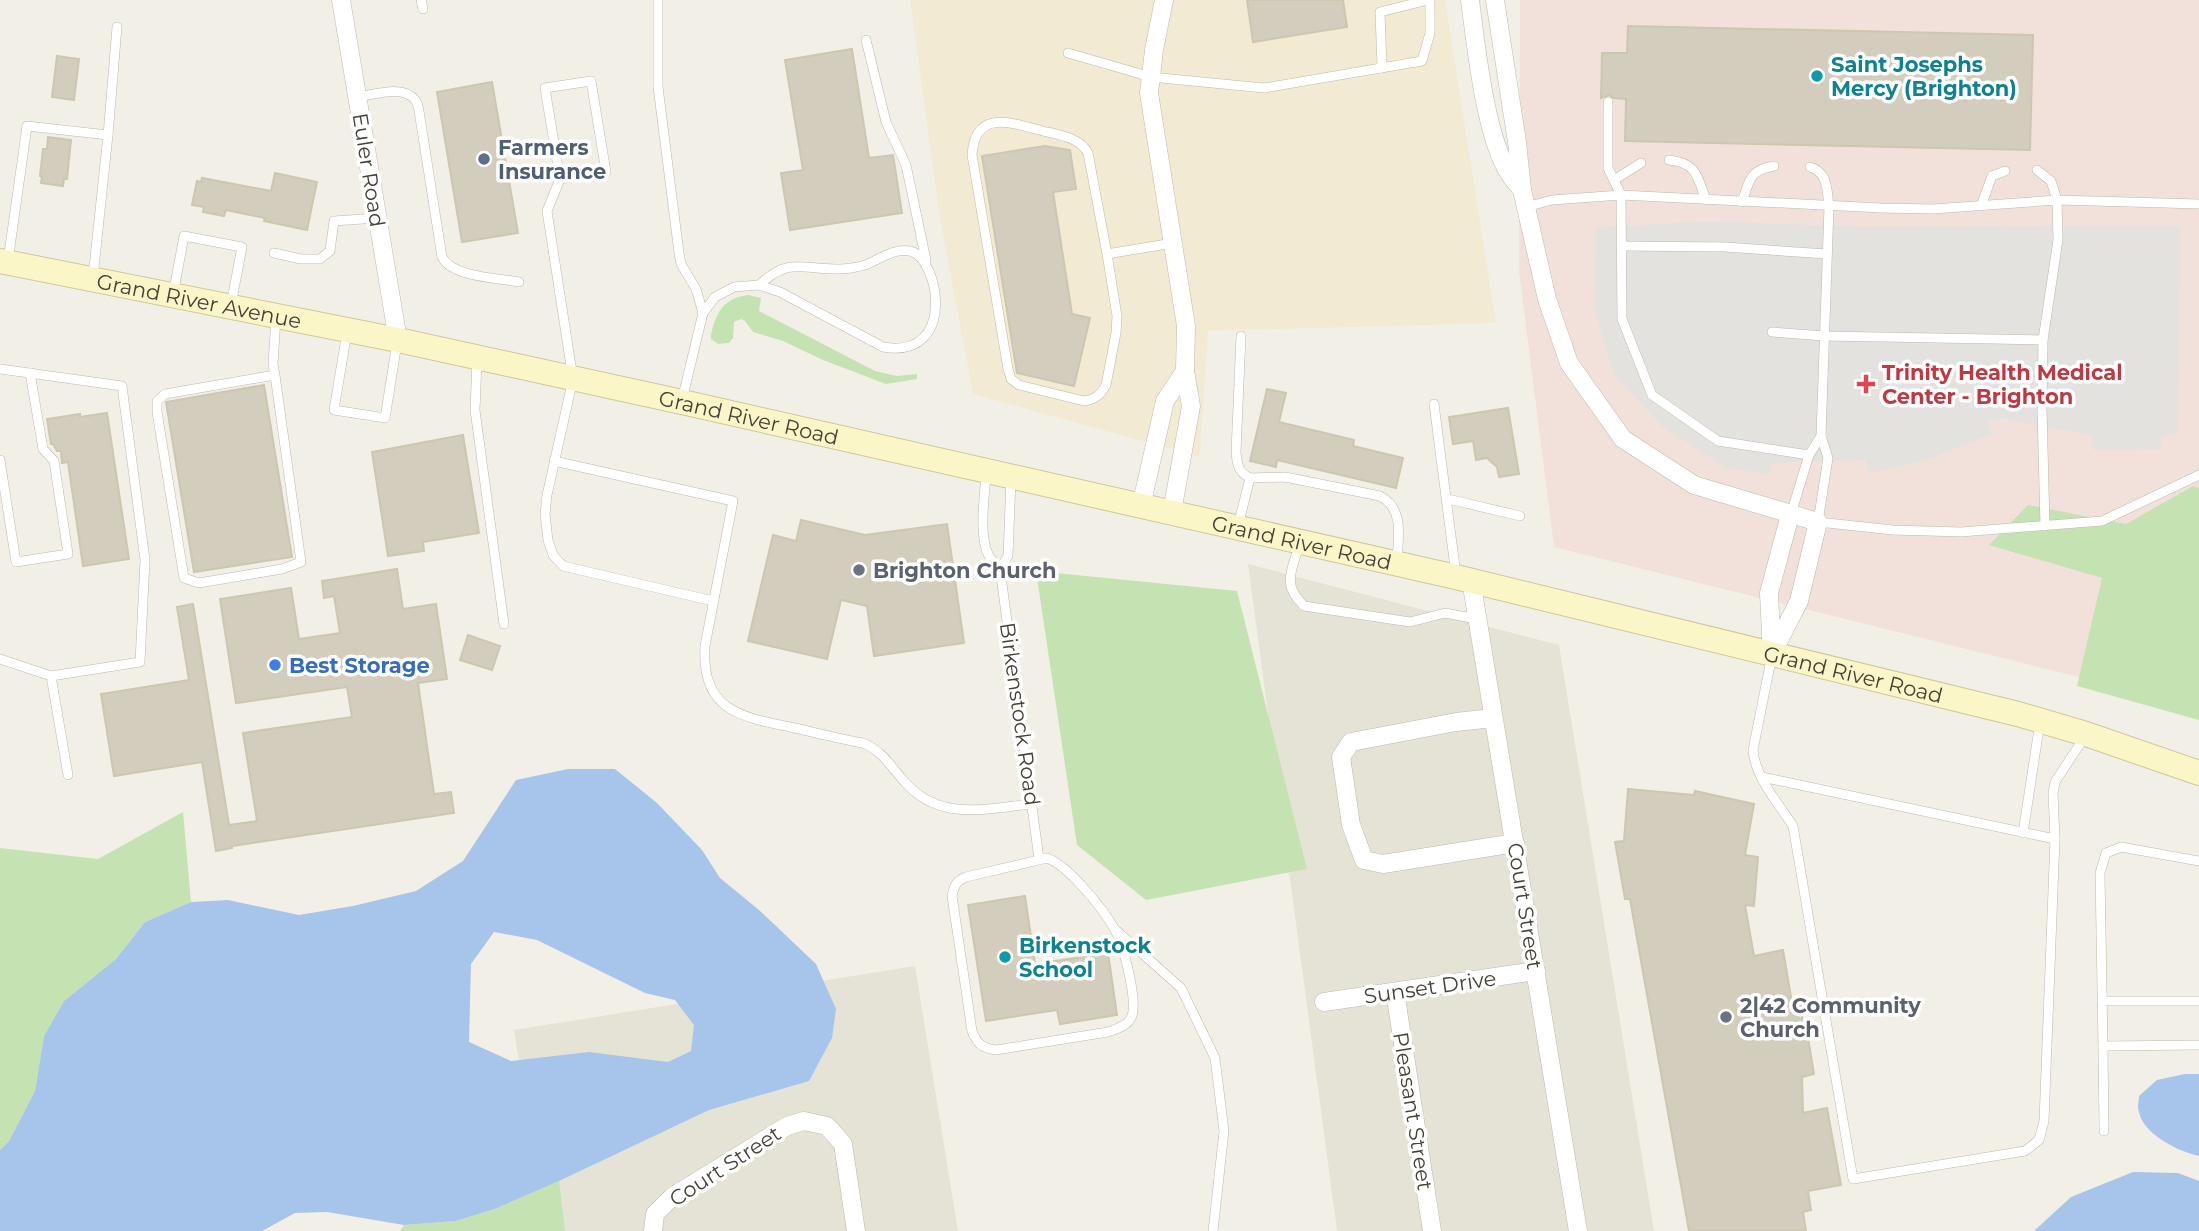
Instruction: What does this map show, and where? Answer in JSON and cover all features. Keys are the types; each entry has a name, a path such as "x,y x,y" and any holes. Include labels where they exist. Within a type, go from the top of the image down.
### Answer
{"main road":[{"name":"Grand River Avenue","path":"4,262 398,340"},
{"name":"Grand River Road","path":"398,340 1464,579 2040,720 2199,774"}],"street":[{"name":"Euler Road","path":"341,0 398,340"},
{"path":"1164,0 1149,93 1186,326 1185,371 1191,406 1172,512"},
{"path":"1470,0 1493,134 1507,172 1524,199"},
{"path":"1495,0 1524,199 1548,299 1569,363 1623,439 1695,485 1790,516 1818,522 1799,601 1772,654"},
{"path":"1141,506 1165,401 1185,371"},
{"path":"1772,654 1769,593 1790,516"},
{"name":"Court Street","path":"1464,579 1477,619 1578,1231"},
{"path":"1493,718 1456,722 1351,742 1341,757 1351,825 1364,860 1383,864 1515,843"},
{"name":"Sunset Drive","path":"1324,1002 1536,971"},
{"name":"Pleasant Street","path":"1395,992 1432,1231"},
{"name":"Court Street","path":"653,1231 656,1214 673,1197 787,1126 804,1121 827,1126 843,1144 856,1231"}],"lane":[{"path":"658,0 658,87 679,253 681,264 696,289 703,313"},
{"path":"1068,53 1151,77 1264,88 1382,68 1422,61 1430,33 1429,0 1380,12 1382,68"},
{"path":"93,279 117,27"},
{"path":"682,402 703,313 715,296 734,287 759,285 780,292 883,347 899,350 917,345 928,334 935,319 935,292 906,165 886,122 866,40"},
{"path":"560,179 606,172 591,81 545,88 560,179 547,211 573,379 547,495 545,514 553,555 563,566 713,601"},
{"path":"357,97 396,91 415,100 442,257 446,264 455,271 519,282"},
{"path":"1608,102 1608,168 1621,195 1622,319 1652,395 1718,441 1809,455"},
{"path":"1006,121 1071,138 1083,144 1088,153 1107,254 1117,316 1106,386 1102,393 1095,399 1084,401 1018,385 1011,379 1008,369 972,155 973,141 980,130 992,122 1006,121"},
{"path":"4,262 27,126 108,135"},
{"path":"1670,160 1685,162 1695,170 1706,200"},
{"path":"1614,180 1641,163"},
{"path":"1742,202 1753,174 1761,168 1774,166"},
{"path":"1810,167 1818,169 1826,181 1829,207 1821,436 1828,458 1818,522 1893,530 1961,532 2102,521 2199,475"},
{"path":"1981,206 1992,176 2005,170"},
{"path":"2037,170 2050,181 2057,200 2058,240 2043,340 2045,526"},
{"path":"1524,199 1552,200 1621,195 1829,207 1933,209 2057,200 2199,204"},
{"path":"274,253 320,260 330,251 334,221 377,218"},
{"path":"173,295 184,236 242,247 231,307"},
{"path":"1107,254 1173,243"},
{"path":"1622,246 1725,247 1827,254"},
{"path":"759,285 777,271 797,265 839,269 864,265 899,250 914,252 926,260"},
{"path":"275,375 164,394 158,401 157,412 184,578 199,583 282,569 301,562 275,375 273,364 276,316"},
{"path":"347,330 334,410 385,418 398,340"},
{"path":"1772,332 1824,336 2043,340"},
{"path":"1241,336 1236,452 1238,466 1243,474 1250,478 1285,477 1380,496 1390,501 1399,521 1397,564"},
{"path":"478,358 475,410 504,624"},
{"path":"0,369 122,386 145,560 140,662 51,676 0,659"},
{"path":"0,460 16,562 68,554 54,461 43,449 30,373"},
{"path":"1434,404 1448,499 1464,579"},
{"path":"1790,516 1809,455 1821,436"},
{"path":"555,461 733,501 713,601 704,667 710,686 726,707 747,719 863,743 883,755 916,794 930,803 950,809 972,811 1031,804"},
{"name":"Birkenstock Road","path":"986,471 986,546 990,557 1000,569 1039,859"},
{"name":"Birkenstock Road","path":"1000,569 1008,556 1011,476"},
{"path":"1238,527 1250,478"},
{"path":"1448,499 1520,516"},
{"path":"1300,542 1290,579 1292,595 1304,606 1410,622 1445,613 1477,619"},
{"path":"1772,654 1753,750 1754,763 1793,826 1853,1179 2025,1150 2039,1140 2044,1121 2054,839 2053,793 2055,782 2086,734"},
{"path":"51,676 68,775"},
{"path":"2023,833 2040,720"},
{"path":"1762,777 2054,839"},
{"path":"2104,1131 2100,873 2106,853 2121,848 2199,861"},
{"path":"1115,930 1127,968 1133,1006 1130,1019 1121,1027 1108,1032 996,1050 984,1048 976,1042 972,1031 952,896 954,888 958,880 966,877 1039,859 1055,860 1097,905 1115,930 1181,988 1215,1058 1224,1131 1213,1231"},
{"path":"2102,1001 2199,1001"},
{"path":"2103,1046 2199,1045"}],"shaded area":[{"path":"910,0 1445,0 1496,323 1208,331 1200,457 973,394 940,219"},
{"name":"Trinity Health Medical Center - Brighton","path":"1520,0 2199,0 2199,496 2087,679 1554,547 1519,272"},
{"path":"1706,221 1867,227 2180,226 2178,433 2161,436 2161,449 2093,450 2092,435 1999,418 1988,422 1992,434 1929,459 1870,473 1865,460 1772,463 1769,475 1725,467 1662,426 1614,374 1594,309 1596,228"},
{"path":"1248,564 1559,645 1654,1231 1337,1231"},
{"path":"915,966 958,1231 546,1231 514,1030"}],"green space":[{"path":"748,295 761,298 759,311 875,371 897,376 917,374 917,379 886,384 823,360 783,341 753,332 741,319 734,322 733,338 729,343 718,344 711,339 722,308 733,299"},
{"path":"2193,486 2199,488 2199,720 2077,686 2102,578 1989,545 2028,505 2126,524"},
{"path":"1036,571 1237,591 1307,869 1146,900 1077,845"},
{"path":"183,812 191,902 145,922 116,959 64,1001 44,1036 35,1091 9,1141 0,1150 0,848 98,859"},
{"path":"559,1181 565,1231 400,1231 404,1225 456,1221 495,1209"}],"water":[{"path":"568,769 615,769 657,803 702,850 720,878 759,910 816,964 836,1009 832,1038 809,1081 709,1110 559,1181 495,1209 456,1221 404,1225 327,1212 295,1213 262,1231 0,1231 0,1150 9,1141 35,1091 44,1036 64,1001 116,959 145,922 191,902 228,900 299,915 416,891 463,861 516,780","holes":["494,932 537,940 645,993 675,1000 694,1025 691,1051 668,1062 589,1052 511,1061 469,1042 471,964"]},
{"path":"2199,1074 2199,1156 2182,1151 2154,1135 2147,1128 2138,1110 2139,1096 2157,1080"},
{"path":"2133,1172 2178,1173 2199,1181 2199,1231 2034,1231 2071,1197"}],"building":[{"path":"1247,0 1343,0 1347,27 1253,42"},
{"name":"Saint Josephs Mercy (Brighton)","path":"1628,26 2033,35 2030,150 1625,141 1626,99 1609,95 1601,98 1602,53 1627,53"},
{"path":"852,49 869,158 893,155 902,213 790,230 781,173 803,170 785,60"},
{"path":"57,56 79,59 74,100 52,97"},
{"path":"492,82 518,233 462,242 437,92"},
{"path":"48,137 71,140 67,179 64,179 63,186 41,183 43,149 47,149"},
{"path":"1045,146 1070,150 1076,189 1053,192 1072,314 1090,318 1074,386 1017,373 982,156"},
{"path":"275,173 317,182 307,230 226,210 224,216 203,212 204,207 192,205 197,181 201,182 202,178 271,191"},
{"path":"264,385 292,557 194,572 166,402"},
{"path":"1267,389 1286,393 1279,422 1354,440 1353,446 1403,458 1396,488 1277,460 1276,467 1250,461"},
{"path":"1508,408 1519,474 1499,477 1497,467 1487,458 1476,460 1473,441 1453,444 1449,417"},
{"path":"107,413 129,559 83,566 68,462 62,463 61,451 57,451 51,444 47,419"},
{"path":"463,435 479,533 423,542 424,551 388,556 372,452"},
{"name":"Brighton Church","path":"801,520 865,535 947,524 964,643 874,656 867,606 841,600 827,659 748,641 773,535 796,541"},
{"path":"397,569 403,609 436,604 447,679 418,683 434,794 451,792 454,813 232,846 216,851 202,762 114,776 101,694 189,680 177,607 193,604 229,825 257,821 243,733 352,717 347,687 236,703 220,599 291,588 299,639 340,633 334,596 324,598 322,581"},
{"path":"468,635 500,646 492,670 460,660"},
{"name":"2|42 Community Church","path":"1628,789 1694,795 1695,791 1754,804 1745,855 1758,857 1754,906 1745,905 1754,956 1783,950 1792,1003 1801,1003 1803,1026 1806,1026 1814,1074 1802,1077 1803,1113 1827,1108 1841,1185 1808,1191 1811,1210 1803,1212 1806,1231 1689,1231 1630,899 1625,899 1615,842 1624,841"},
{"name":"Birkenstock School","path":"1025,896 1035,964 1108,953 1117,1015 1060,1024 1057,1010 986,1021 968,905"}],"place":[{"name":"Saint Josephs Mercy (Brighton)","path":"1817,76"},
{"name":"Farmers Insurance","path":"484,159"},
{"name":"Trinity Health Medical Center - Brighton","path":"1866,384"},
{"name":"Brighton Church","path":"859,570"},
{"name":"Best Storage","path":"275,665"},
{"name":"Birkenstock School","path":"1005,957"},
{"name":"2|42 Community Church","path":"1726,1017"}]}
